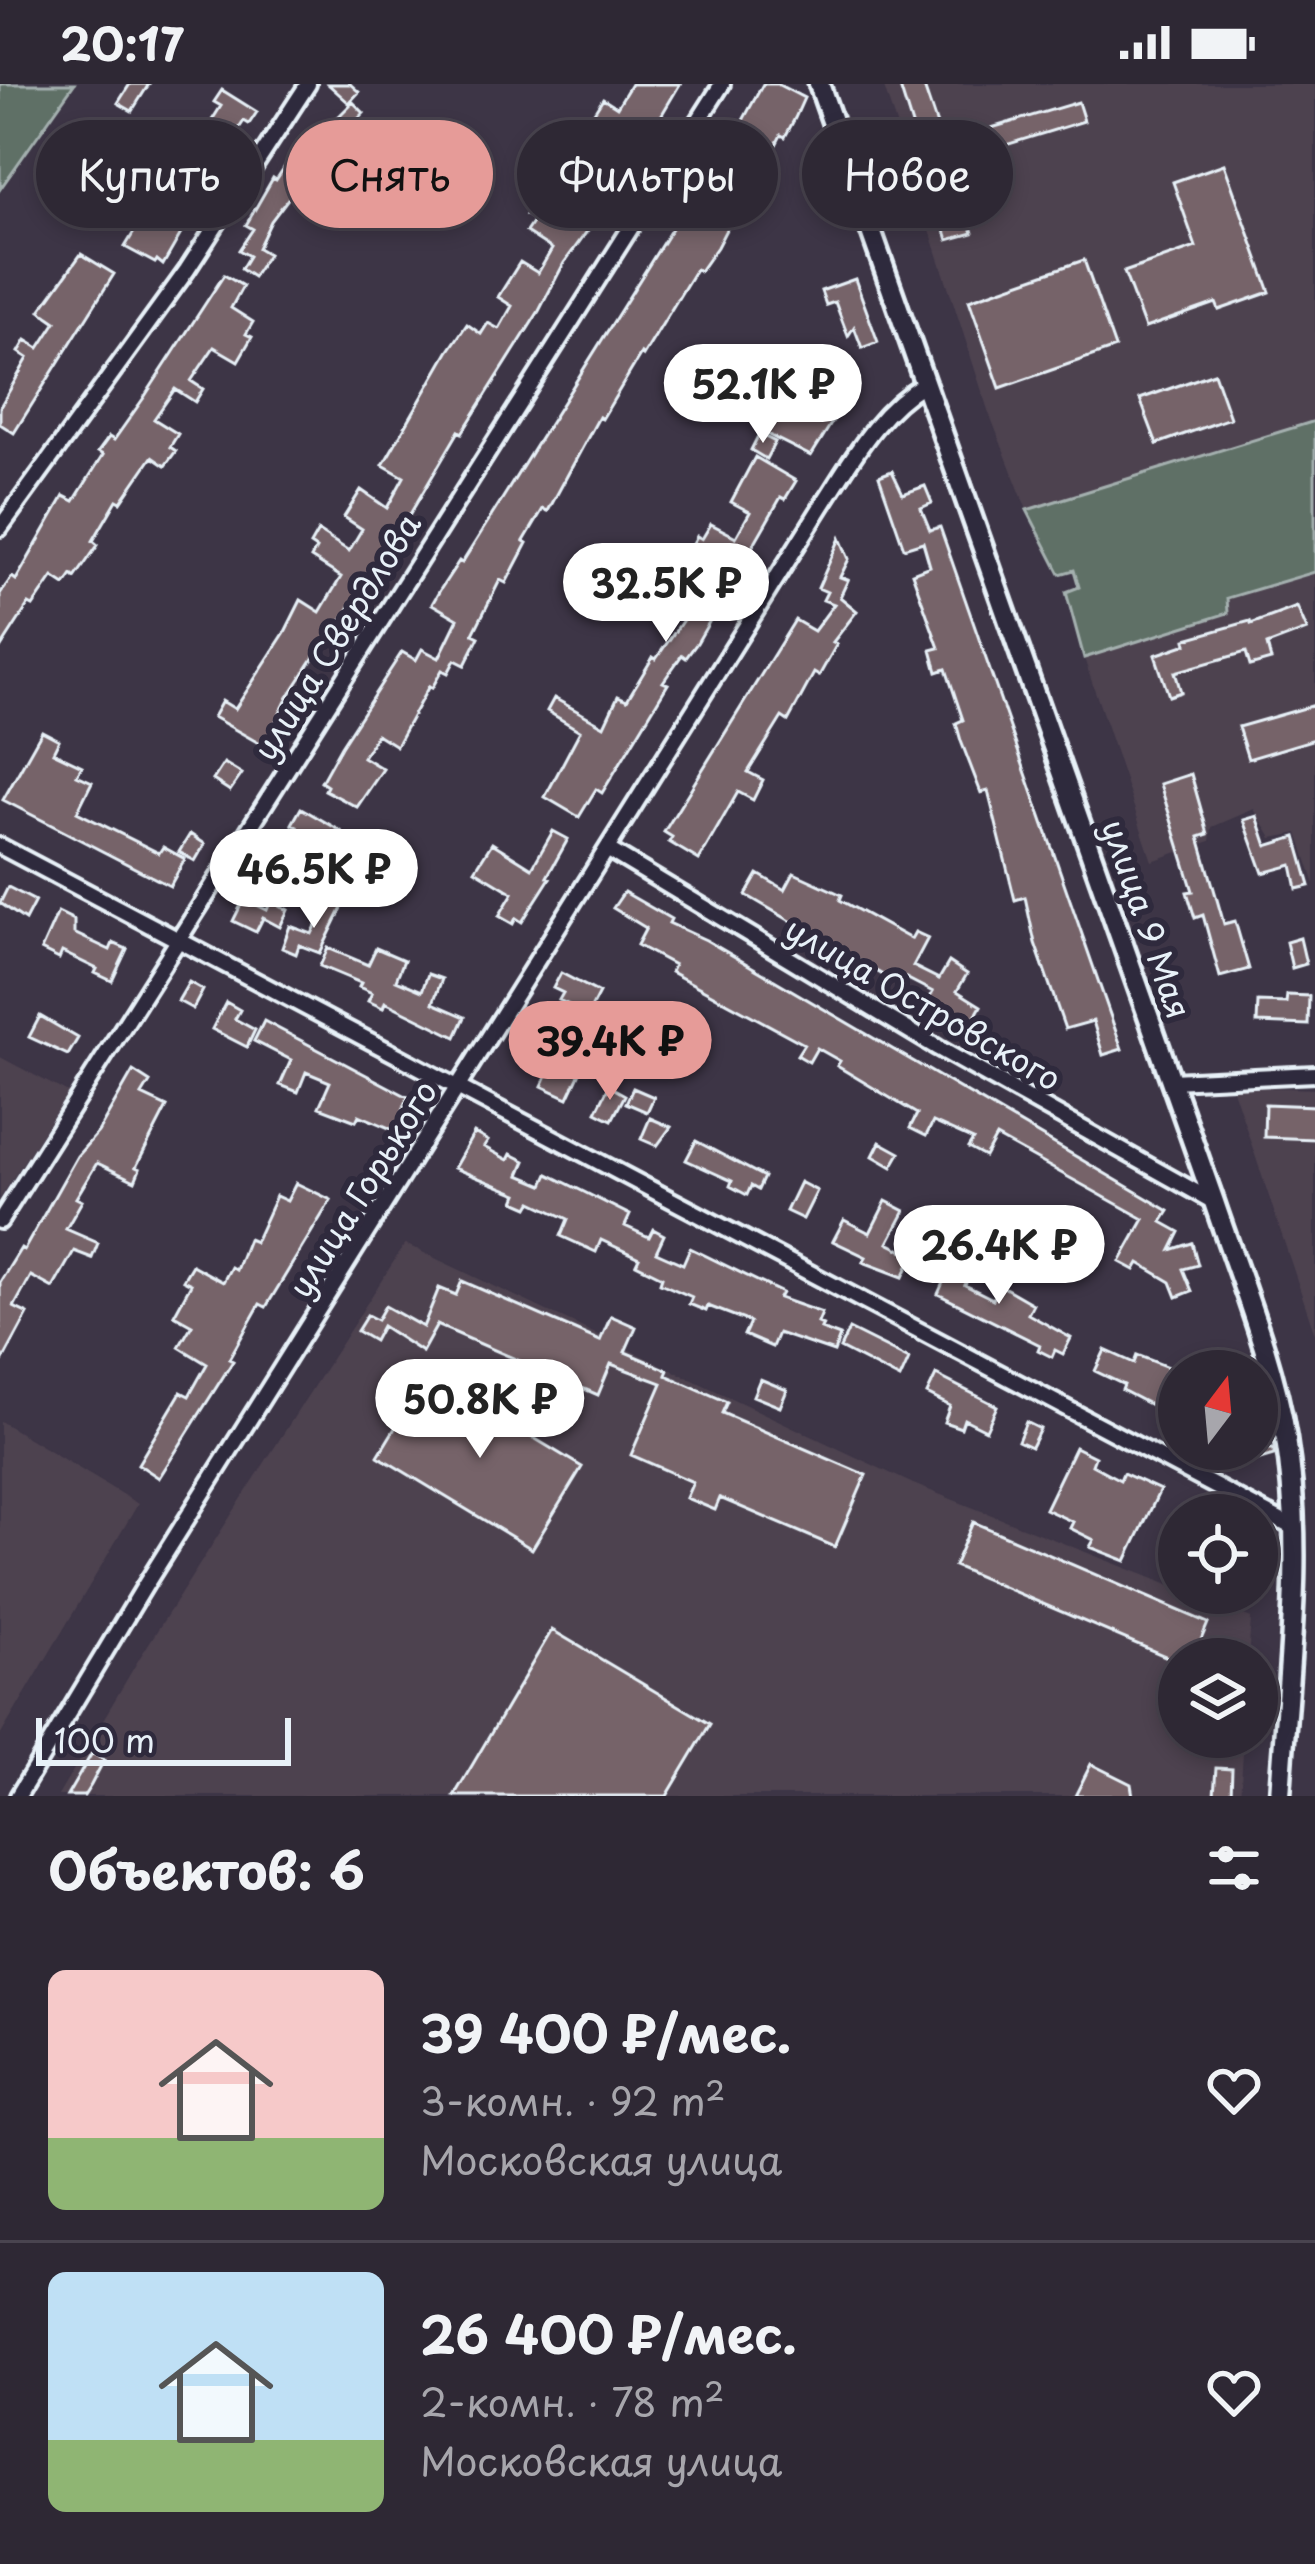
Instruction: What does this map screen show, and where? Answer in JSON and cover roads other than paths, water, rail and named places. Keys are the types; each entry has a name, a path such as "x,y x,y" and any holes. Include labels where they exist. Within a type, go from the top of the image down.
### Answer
{"street":[{"path":"0,528 187,270 308,84"},
{"name":"улица Свердлова","path":"0,1221 722,84"},
{"name":"улица 9 Мая","path":"820,84 1275,1386 1286,1440 1292,1527 1280,1796"},
{"name":"улица Горького","path":"18,1796 146,1584 867,435 897,400 926,383"},
{"path":"0,846 1292,1527"},
{"name":"улица Островского","path":"607,849 938,1048 1214,1202"},
{"path":"1172,1081 1315,1074"}]}
